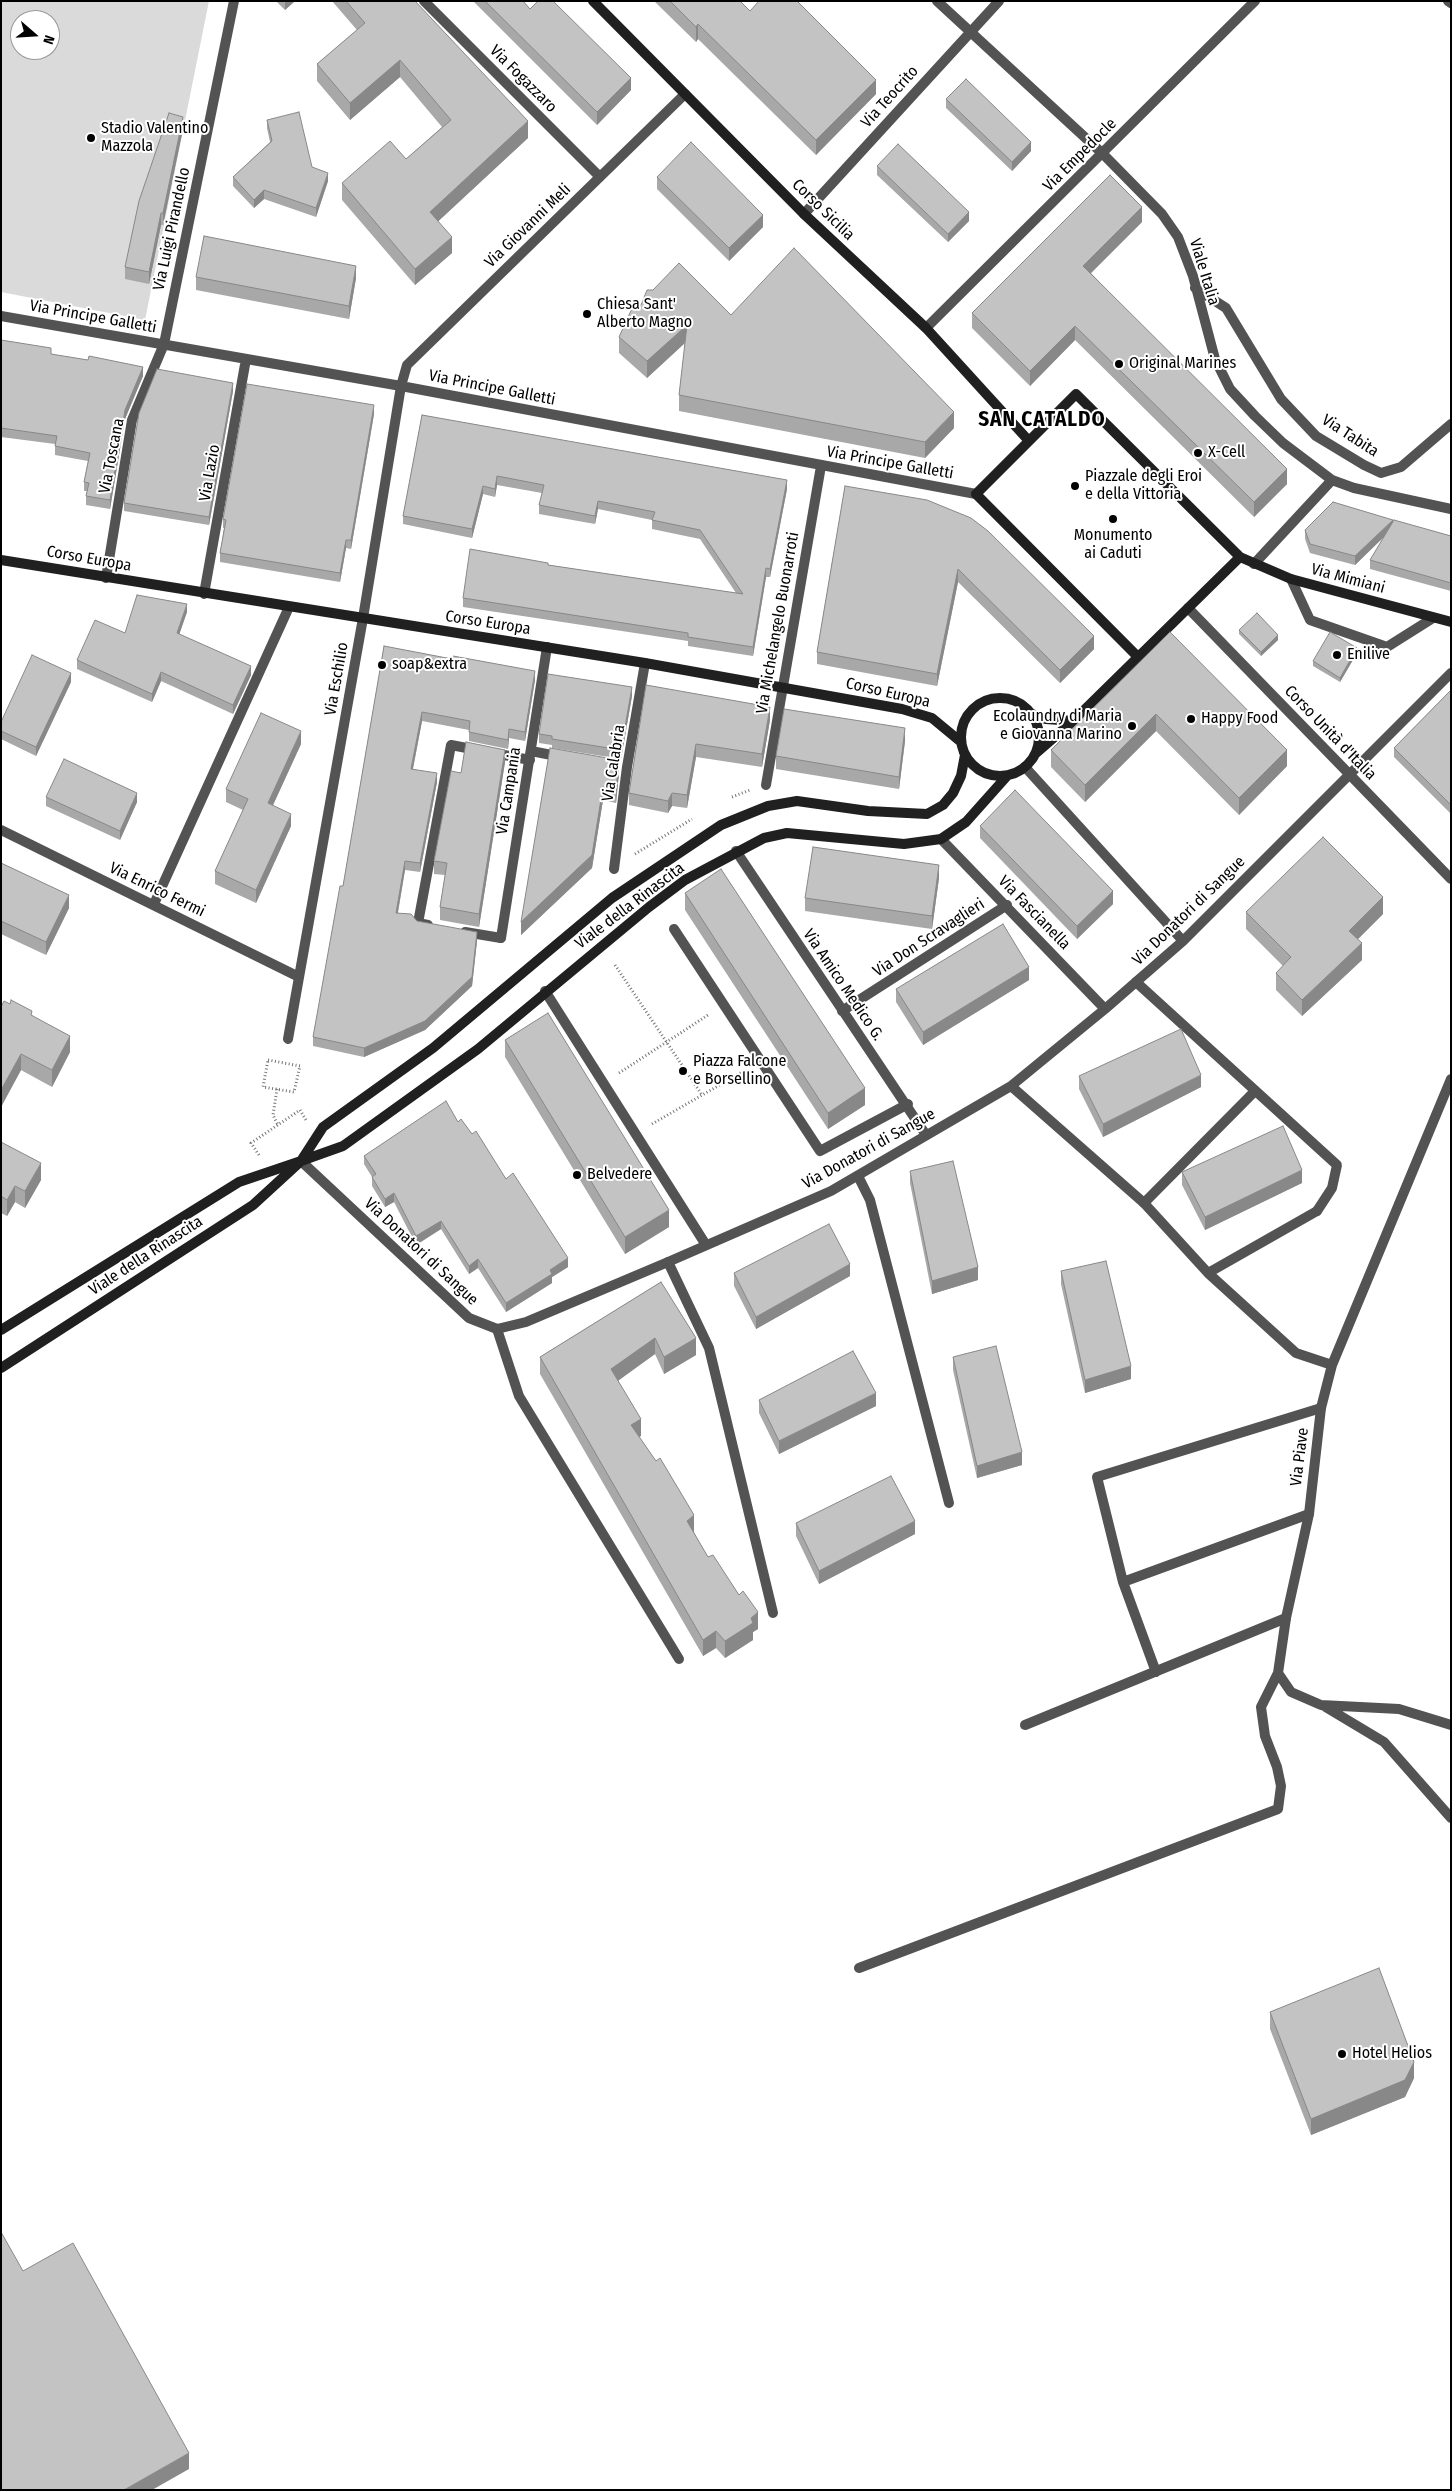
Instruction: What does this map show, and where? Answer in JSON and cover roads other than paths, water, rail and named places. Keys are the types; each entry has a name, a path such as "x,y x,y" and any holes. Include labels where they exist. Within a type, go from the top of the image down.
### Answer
{"street":[{"name":"Via Luigi Pirandello","path":"164,344 234,1"},
{"name":"Via Fogazzaro","path":"424,1 600,177"},
{"name":"Corso Sicilia","path":"593,1 804,214 926,328 1029,441"},
{"name":"Viale Italia","path":"937,1 1103,154 1162,214 1178,237 1195,288 1214,359 1230,388 1255,416 1283,443 1332,480 1354,488 1451,509"},
{"name":"Via Teocrito","path":"804,214 999,1"},
{"name":"Via Empedocle","path":"926,328 1255,1"},
{"name":"Via Giovanni Meli","path":"401,386 407,365 685,94"},
{"name":"Via Tabita","path":"1195,288 1226,308 1281,399 1316,436 1364,465 1381,473 1401,467 1451,424"},
{"name":"Via Principe Galletti","path":"1,316 401,386 976,494"},
{"name":"Via Toscana","path":"106,578 132,420 164,344"},
{"name":"Via Lazio","path":"204,594 246,359"},
{"name":"Via Eschilio","path":"288,1039 363,618 401,386"},
{"name":"Via Mimiani","path":"1029,441 1076,394 1240,557 1291,579 1451,622"},
{"path":"1029,441 976,494 1138,657"},
{"name":"Via Michelangelo Buonarroti","path":"766,785 821,466"},
{"path":"1254,564 1332,480"},
{"path":"1035,754 1039,740 1038,727 1032,714 1023,705 1011,700 998,698 986,700 975,707 966,717 961,729 961,742 964,755 972,765 982,773 995,776 1008,776 1025,767 1035,754 1073,721 1240,557"},
{"name":"Corso Europa","path":"1,560 204,594 645,663 902,708 925,716 945,727 961,742"},
{"path":"1291,579 1310,620 1387,647 1433,618"},
{"path":"154,904 289,607"},
{"name":"Corso Unità d'Italia","path":"1188,608 1451,879"},
{"name":"Via Campania","path":"455,930 501,938 547,648"},
{"name":"Via Calabria","path":"614,869 623,767 645,663"},
{"name":"Via Donatori di Sangue","path":"302,1161 469,1318 497,1329 526,1322 668,1262 831,1190 1011,1086 1106,1009 1183,941 1451,673"},
{"path":"1032,714 1046,718 1073,721"},
{"path":"437,926 418,923 451,745 530,756 570,758"},
{"name":"Viale della Rinascita","path":"1,1368 253,1206 302,1161 323,1128 433,1048 612,898 721,825 768,806 797,801 868,811 928,814 953,793 961,776 964,755"},
{"path":"1025,767 1183,941"},
{"name":"Viale della Rinascita","path":"1,1330 239,1182 343,1146 478,1048 671,890 736,851 764,838 788,833 904,844 941,838 966,822 1008,776"},
{"name":"Via Enrico Fermi","path":"1,830 299,977"},
{"name":"Via Fascianella","path":"941,838 1106,1009"},
{"name":"Via Amico Medico G.","path":"736,851 842,1011 908,1104 926,1135"},
{"name":"Via Don Scravaglieri","path":"842,1011 1007,906"},
{"path":"674,928 820,1151 908,1104"},
{"path":"1136,982 1337,1165 1332,1188 1316,1211 1208,1273"},
{"path":"546,991 706,1245"},
{"name":"Via Piave","path":"859,1968 1278,1809 1281,1786 1277,1767 1265,1736 1261,1707 1278,1673 1286,1618 1308,1514 1321,1408 1332,1365 1451,1079"},
{"path":"1011,1086 1144,1203 1208,1273 1296,1353 1332,1365"},
{"path":"1144,1203 1256,1091"},
{"path":"858,1176 870,1200 949,1503"},
{"path":"668,1262 709,1348 772,1613"},
{"path":"497,1329 519,1396 679,1658"},
{"path":"1156,1672 1123,1582 1097,1478 1321,1408"},
{"path":"1123,1582 1308,1514"},
{"path":"1025,1725 1286,1618"},
{"path":"1278,1673 1291,1692 1321,1705 1384,1742 1451,1818"},
{"path":"1321,1705 1399,1709 1451,1725"}],"place":[{"name":"Stadio Valentino Mazzola","path":"91,138"},
{"name":"Chiesa Sant' Alberto Magno","path":"587,314"},
{"name":"Original Marines","path":"1119,364"},
{"name":"X-Cell","path":"1198,453"},
{"name":"Piazzale degli Eroi e della Vittoria","path":"1075,486"},
{"name":"Monumento ai Caduti","path":"1113,519"},
{"name":"Enilive","path":"1337,655"},
{"name":"soap&extra","path":"382,665"},
{"name":"Happy Food","path":"1191,719"},
{"name":"Ecolaundry di Maria e Giovanna Marino","path":"1132,726"},
{"name":"Piazza Falcone e Borsellino","path":"683,1071"},
{"name":"Belvedere","path":"577,1175"},
{"name":"Hotel Helios","path":"1342,2054"}],"district":[{"name":"SAN CATALDO","path":"1042,420"}]}
